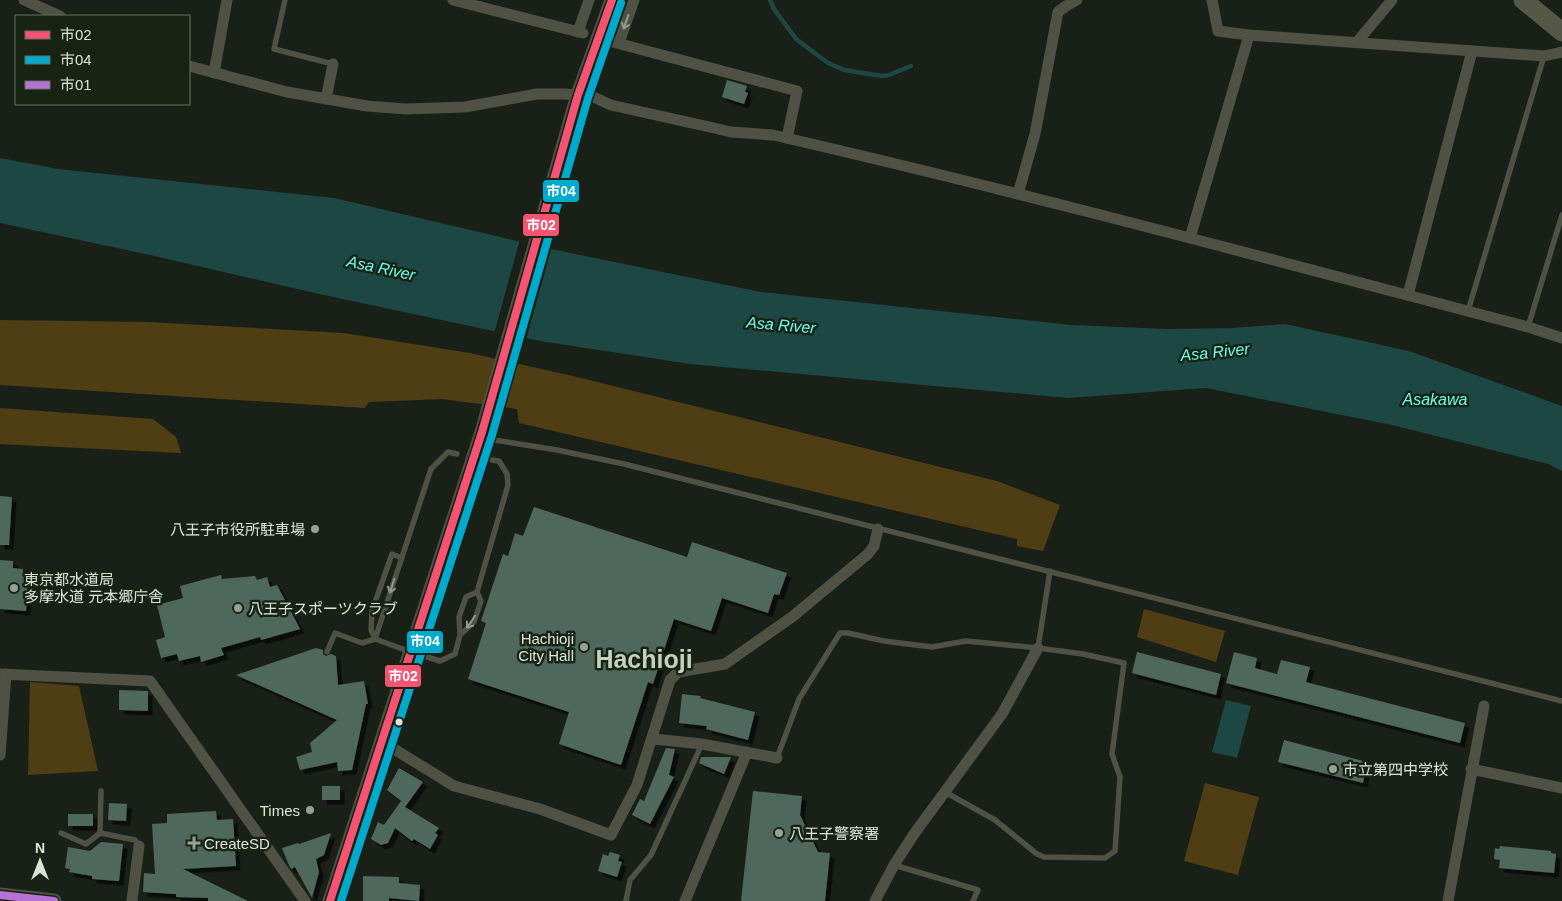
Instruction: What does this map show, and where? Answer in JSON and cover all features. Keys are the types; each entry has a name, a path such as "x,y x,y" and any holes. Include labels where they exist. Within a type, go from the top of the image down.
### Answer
{"main road":[{"path":"1523,0 1562,32"}],"street":[{"path":"24,0 58,15"},
{"path":"214,73 227,0"},
{"path":"453,0 581,32 590,0"},
{"path":"330,901 482,435 577,99 612,0"},
{"path":"634,0 616,43 797,91 787,138"},
{"path":"1018,194 1035,134 1058,12 1077,0"},
{"path":"1212,0 1218,31 1249,35 1544,56 1562,52"},
{"path":"1357,42 1392,0"},
{"path":"1190,238 1249,35"},
{"path":"1408,295 1472,51"},
{"path":"326,99 333,64"},
{"path":"190,66 279,90 387,108 480,106 524,96 549,93 577,99 591,96 611,105 731,132 787,138 1018,194 1408,295 1562,338"},
{"path":"382,741 454,786 540,809 611,835 637,784 653,739 670,680 678,672 725,664 767,636 868,554 874,546 878,529"},
{"path":"875,901 894,865 914,834 1002,714 1038,648"},
{"path":"0,755 3,674 150,681 163,692 305,901"},
{"path":"1448,901 1484,706"},
{"path":"653,739 702,744 777,758"},
{"path":"685,901 747,752"},
{"path":"1471,769 1562,788"},
{"path":"132,901 139,846"},
{"path":"0,895 54,901"}],"lane":[{"path":"284,0 274,49 333,64"},
{"path":"1468,311 1544,56"},
{"path":"1528,327 1562,215"},
{"path":"482,435 624,464 1562,701"},
{"path":"375,639 431,469 448,452 457,454"},
{"path":"460,635 474,622 481,601 477,592 508,485 507,474 498,461 492,460"},
{"path":"375,639 371,630 372,611 392,554 402,558"},
{"path":"1038,648 1050,571"},
{"path":"327,652 334,633 362,643 375,639 410,652 440,660 455,654 460,635 459,617 466,597 477,592"},
{"path":"777,758 799,699 840,633 932,647 966,641 1038,648 1083,654 1124,663 1112,754 1120,777 1114,851 1105,858 1044,857 1037,854 994,820 945,792"},
{"path":"626,901 630,880 651,855 702,744"},
{"path":"100,833 101,791"},
{"path":"61,833 86,844 100,833 135,840 139,846"},
{"path":"894,865 978,890 973,901"}],"shaded area":[{"path":"0,320 149,322 344,333 470,353 573,376 997,481 1060,505 1043,551 1017,546 1017,539 519,423 517,409 442,399 369,402 365,408 0,385"},
{"path":"0,408 153,419 176,437 181,453 0,444"},
{"path":"1144,609 1225,631 1216,662 1137,637"},
{"path":"30,682 79,686 98,771 28,775"},
{"path":"1205,783 1259,797 1238,875 1184,861"}],"water":[{"path":"0,158 58,169 334,198 556,250 761,292 1072,325 1168,329 1232,328 1285,324 1409,351 1562,406 1562,471 1548,464 1392,425 1206,388 1068,398 690,364 540,341 0,223"},
{"path":"1226,700 1251,706 1237,758 1212,752"}],"pier":[{"path":"520,239 552,246 526,340 494,334"}],"building":[{"path":"727,80 747,86 745,92 748,93 744,104 722,97"},
{"path":"0,496 12,497 9,545 0,545"},
{"path":"534,507 687,557 692,542 787,573 779,595 774,594 768,613 722,598 711,631 674,619 653,684 648,682 621,765 559,744 569,712 468,679 486,623 481,621 503,554 508,556 515,533 523,536"},
{"name":"東京都水道局 多摩水道 元本郷庁舎","path":"0,560 13,561 13,568 23,569 23,576 28,577 26,611 0,609"},
{"name":"八王子スポーツクラブ","path":"221,575 222,579 255,576 257,580 267,577 270,587 277,585 300,629 261,640 260,637 221,648 224,655 201,662 200,656 179,661 177,654 161,658 156,640 165,637 157,605 183,598 180,586"},
{"path":"316,648 323,650 323,654 326,656 331,654 336,656 338,685 364,681 368,704 366,704 352,770 338,771 337,762 300,770 296,757 312,752 310,743 337,720 236,675"},
{"path":"1137,652 1221,674 1216,695 1132,673"},
{"path":"1234,652 1257,658 1255,668 1277,674 1281,660 1310,667 1306,682 1465,723 1460,743 1226,683"},
{"path":"119,690 148,691 148,711 119,710"},
{"path":"682,694 701,696 700,698 755,712 748,740 706,729 707,726 679,723"},
{"path":"1284,740 1367,762 1363,783 1278,762"},
{"path":"666,748 675,749 669,775 674,777 650,824 632,815 640,799 644,801"},
{"path":"701,757 731,757 724,774 699,763"},
{"path":"399,768 423,782 405,807 439,828 435,833 438,835 430,849 414,839 412,841 395,828 388,843 381,845 371,839 378,822 384,825 401,801 404,803 387,790"},
{"path":"322,786 340,786 340,800 322,800"},
{"name":"八王子警察署","path":"753,791 802,796 800,815 818,852 830,853 825,901 741,901"},
{"path":"109,803 127,804 126,821 108,820"},
{"name":"CreateSD","path":"216,811 217,820 233,819 236,866 183,869 248,901 208,901 208,898 176,897 176,894 143,892 144,873 155,874 152,824 167,823 167,814"},
{"path":"68,814 93,814 93,826 68,826"},
{"path":"331,833 324,855 316,859 319,872 312,898 295,867 291,869 282,848"},
{"path":"101,842 123,844 119,881 92,879 92,876 69,872 70,869 65,868 68,847 90,851"},
{"path":"1500,846 1551,851 1551,853 1556,854 1554,873 1499,868 1500,860 1494,859 1495,848 1499,849"},
{"path":"610,852 620,855 618,861 622,862 617,877 598,871 603,854 608,856"},
{"path":"363,876 399,877 399,883 420,885 419,901 389,898 389,901 363,901"}],"waterway":[{"path":"770,0 774,9 796,39 828,63 844,70 882,76 911,66"}],"transit line":[{"name":"市02","path":"330,901 482,432 578,95 612,0"},
{"name":"市04","path":"341,901 492,435 588,98 621,3"},
{"name":"市01","path":"0,895 54,901"}],"place":[{"name":"八王子市役所駐車場","path":"315,529"},
{"name":"東京都水道局 多摩水道 元本郷庁舎","path":"14,588"},
{"name":"八王子スポーツクラブ","path":"238,608"},
{"name":"Hachioji City Hall","path":"584,647"},
{"name":"市立第四中学校","path":"1333,769"},
{"name":"Times","path":"310,810"},
{"name":"八王子警察署","path":"779,833"},
{"name":"CreateSD","path":"194,843"}],"district":[{"name":"Hachioji","path":"644,659"}],"water label":[{"name":"Asa River","path":"381,268"},
{"name":"Asa River","path":"781,325"},
{"name":"Asa River","path":"1215,352"},
{"name":"Asakawa","path":"1435,399"}]}
